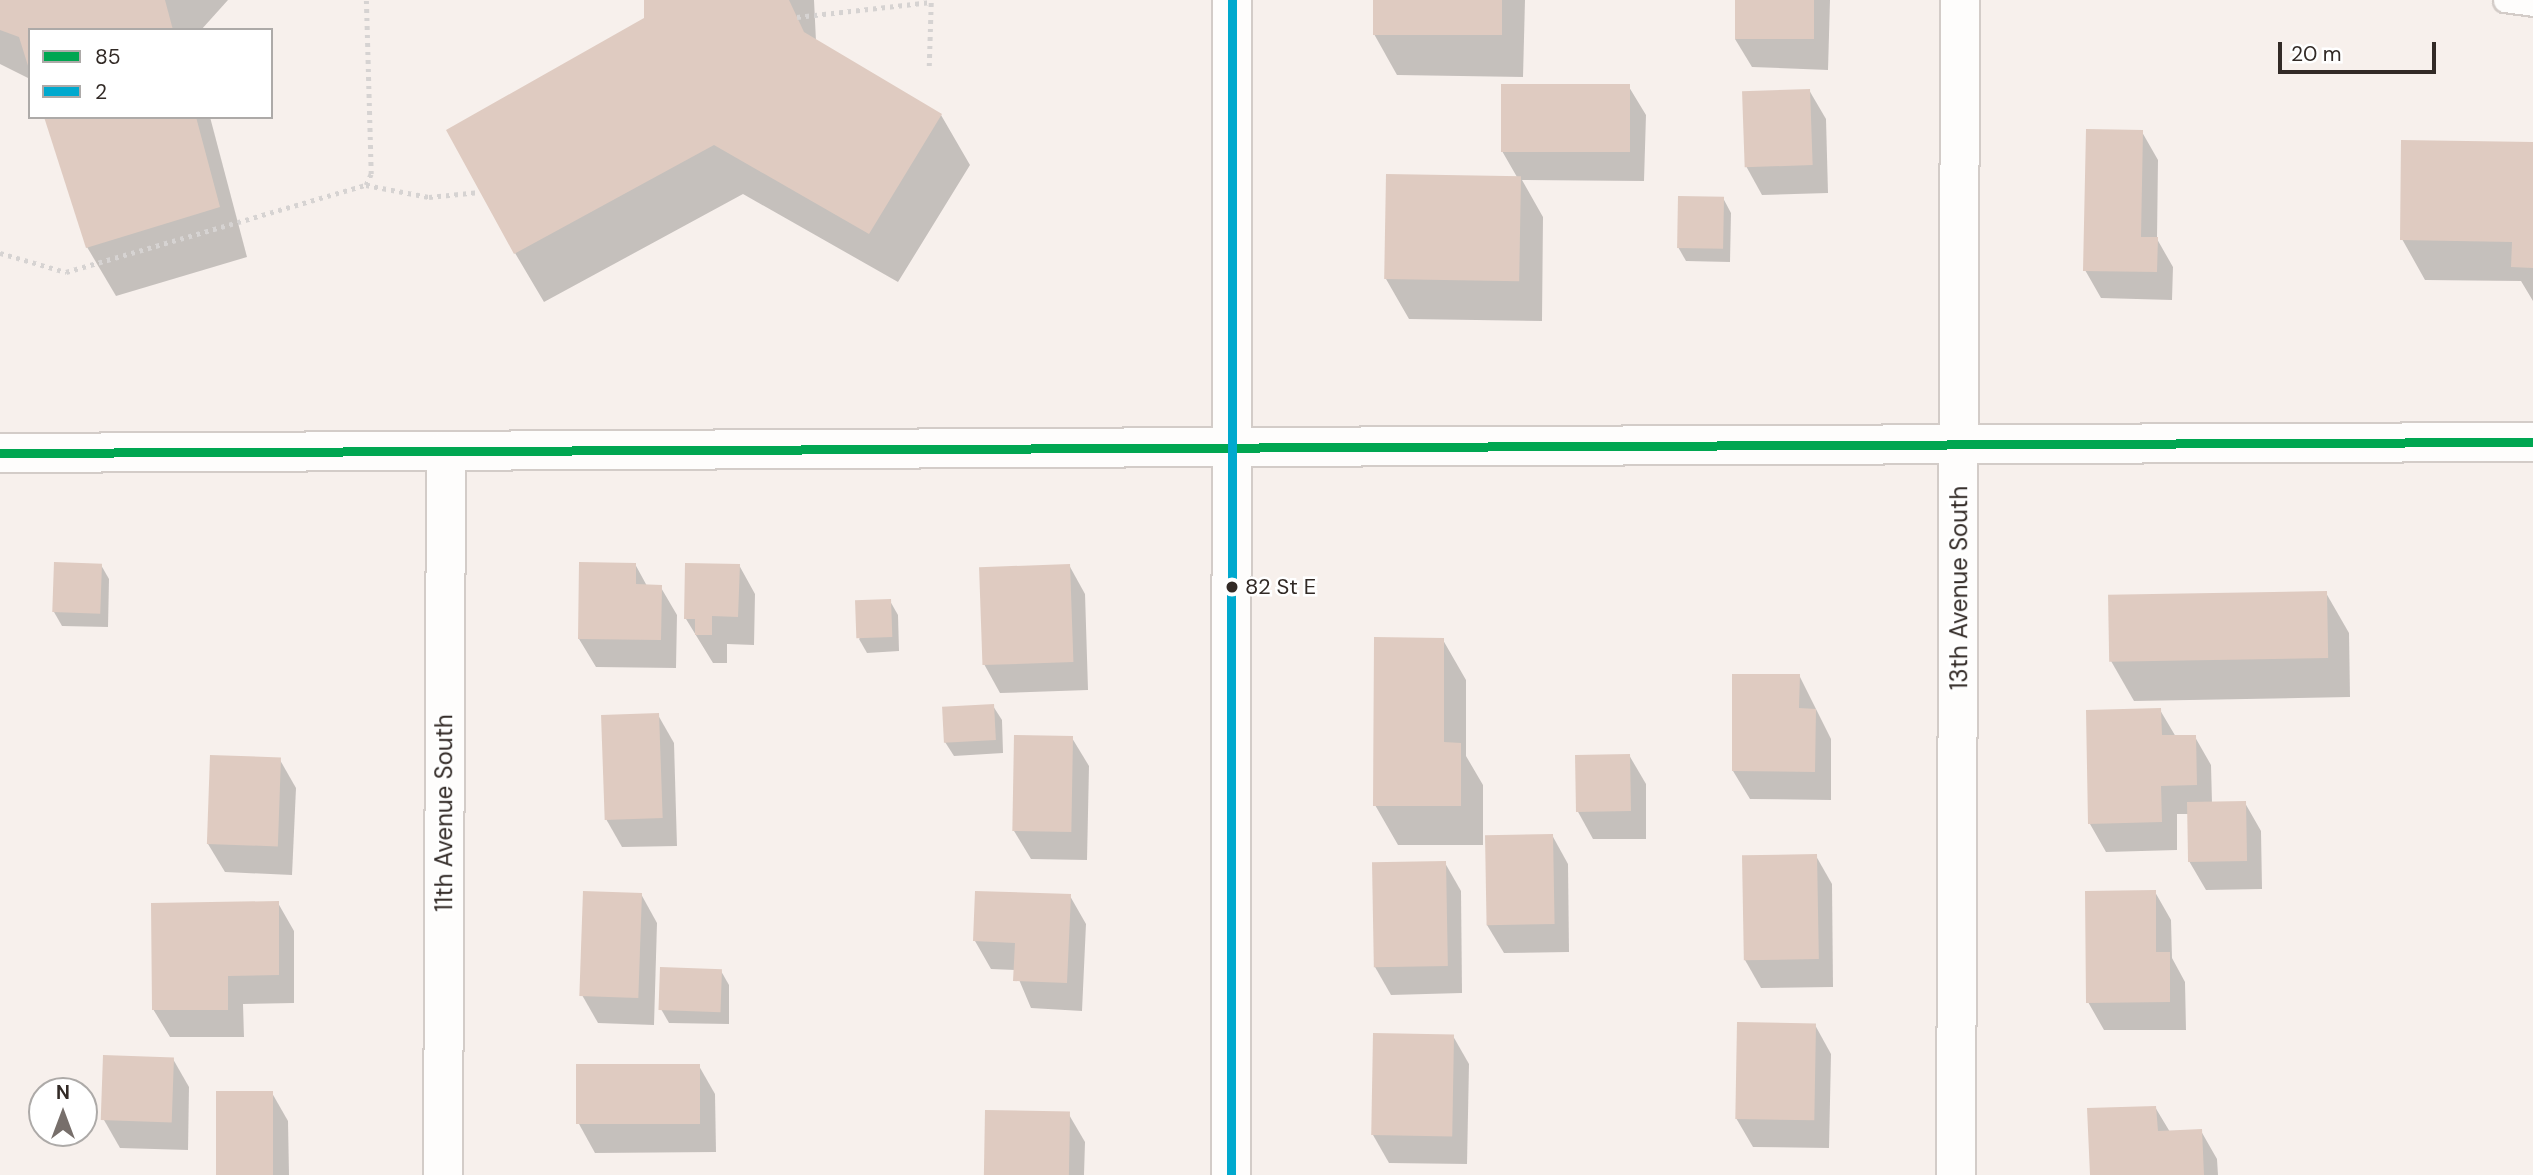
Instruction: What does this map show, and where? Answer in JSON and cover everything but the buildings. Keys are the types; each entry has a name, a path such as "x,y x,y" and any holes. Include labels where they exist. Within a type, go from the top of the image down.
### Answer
{"street":[{"path":"1231,1175 1232,0"},
{"name":"13th Avenue South","path":"1956,1175 1960,0"},
{"path":"0,453 2533,442"},
{"name":"11th Avenue South","path":"443,1175 446,451"}],"lane":[{"path":"2505,0 2533,4"}],"path":[{"path":"366,0 371,174 366,185"},
{"path":"797,17 872,14 931,1 929,66"},
{"path":"0,253 66,272 366,185 429,197 480,192"}],"transit line":[{"name":"2","path":"1231,1175 1232,0"},
{"name":"85","path":"0,453 2533,442"}],"place":[{"name":"82 St E","path":"1232,587"}]}
